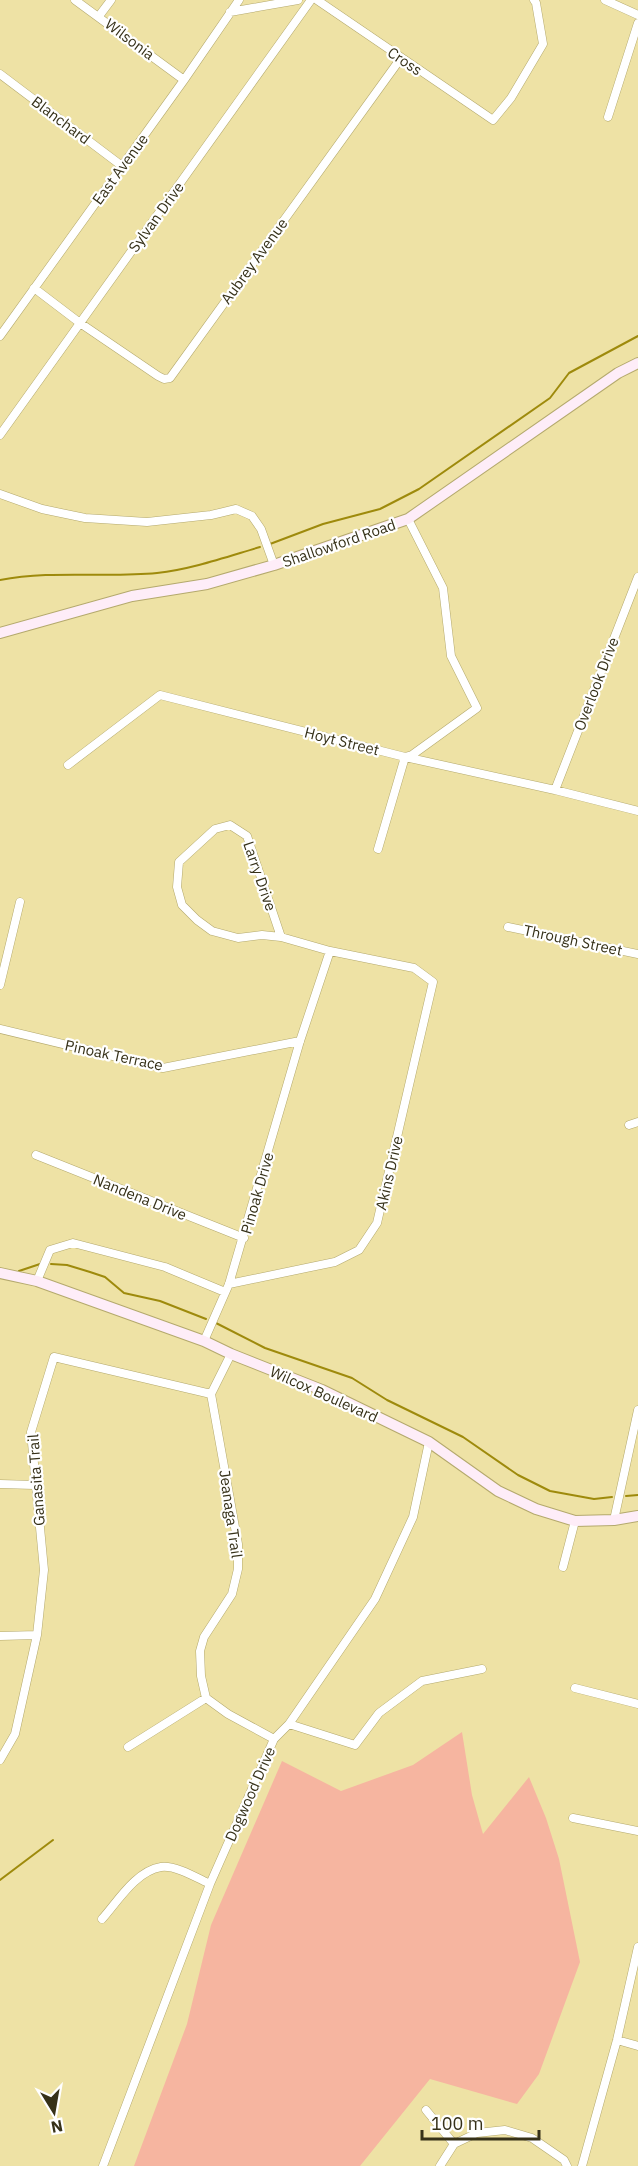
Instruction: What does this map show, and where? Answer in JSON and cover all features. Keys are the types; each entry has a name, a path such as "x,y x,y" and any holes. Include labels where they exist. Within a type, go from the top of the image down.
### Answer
{"street":[{"name":"Wilsonia","path":"75,0 184,80"},
{"path":"99,16 111,0"},
{"name":"East Avenue","path":"0,336 239,0"},
{"path":"230,12 298,0"},
{"name":"Sylvan Drive","path":"0,435 311,0"},
{"name":"Cross","path":"317,0 494,120 511,98 543,44 534,0"},
{"path":"605,0 638,15"},
{"path":"608,117 638,23"},
{"name":"Aubrey Avenue","path":"80,323 158,376 164,379 170,378 400,58"},
{"name":"Blanchard","path":"0,75 122,166"},
{"path":"34,288 80,323"},
{"name":"Shallowford Road","path":"0,633 132,596 207,584 274,565 408,519 618,374 638,363"},
{"path":"0,494 42,509 95,519 147,522 236,509 252,516 261,530 274,565"},
{"path":"378,849 405,757 412,755 477,708 451,656 442,588 408,519"},
{"name":"Overlook Drive","path":"555,790 638,579"},
{"name":"Hoyt Street","path":"68,765 160,695 405,757 555,790 638,812"},
{"name":"Larry Drive","path":"281,937 247,836 230,825 215,829 179,862 177,887 182,905 212,931 238,938 262,934 281,937 330,951 414,968"},
{"path":"0,985 20,902"},
{"name":"Through Street","path":"508,927 638,954"},
{"name":"Pinoak Drive","path":"204,1341 229,1284 244,1238 300,1041 330,951"},
{"name":"Akins Drive","path":"229,1284 335,1262 359,1250 377,1223 433,982 414,968"},
{"name":"Pinoak Terrace","path":"0,1029 163,1068 300,1041"},
{"path":"629,1125 638,1122"},
{"name":"Nandena Drive","path":"36,1155 244,1238"},
{"path":"38,1281 50,1250 73,1244 165,1267 225,1292"},
{"name":"Wilcox Boulevard","path":"0,1273 38,1281 204,1341 322,1390 429,1442 498,1491 536,1509 575,1521 614,1520 638,1516"},
{"path":"211,1394 231,1354"},
{"name":"Ganasita Trail","path":"0,1760 15,1734 37,1635 44,1570 34,1485 31,1432 54,1357 211,1394"},
{"name":"Jeanaga Trail","path":"207,1698 201,1676 200,1651 204,1637 232,1594 238,1569 238,1544 211,1394"},
{"path":"614,1520 638,1410"},
{"name":"Dogwood Drive","path":"104,2166 210,1884 274,1739 289,1724 375,1599 413,1517 429,1442"},
{"path":"0,1484 34,1485"},
{"path":"562,1567 575,1521"},
{"path":"0,1636 37,1635"},
{"path":"289,1724 355,1745 379,1713 422,1681 482,1669"},
{"path":"575,1688 638,1704"},
{"path":"128,1747 207,1698 228,1714 274,1739"},
{"path":"573,1818 638,1831"},
{"path":"102,1919 132,1885 143,1876 162,1867 174,1869 210,1884"},
{"path":"582,2166 617,2040 638,1947"},
{"path":"617,2040 638,2046"},
{"path":"426,2110 454,2144"},
{"path":"440,2166 454,2144 477,2133 505,2130 532,2138 564,2160 567,2166"}],"shaded area":[{"path":"462,1732 472,1795 483,1834 529,1777 546,1818 559,1859 580,1962 539,2074 517,2104 430,2079 360,2166 134,2166 187,2024 211,1925 282,1761 341,1791 413,1765"}],"waterway":[{"path":"270,544 323,524 380,509 419,489 550,398 569,373 638,336"},
{"path":"0,580 39,575 157,573 196,566 260,547"},
{"path":"19,1271 40,1264"},
{"path":"51,1264 67,1265 105,1277 124,1293 160,1301 206,1319"},
{"path":"214,1322 265,1348 352,1378 387,1400 463,1437 518,1475 550,1491 594,1499 612,1497"},
{"path":"626,1496 638,1495"},
{"path":"0,1880 53,1840"}]}
